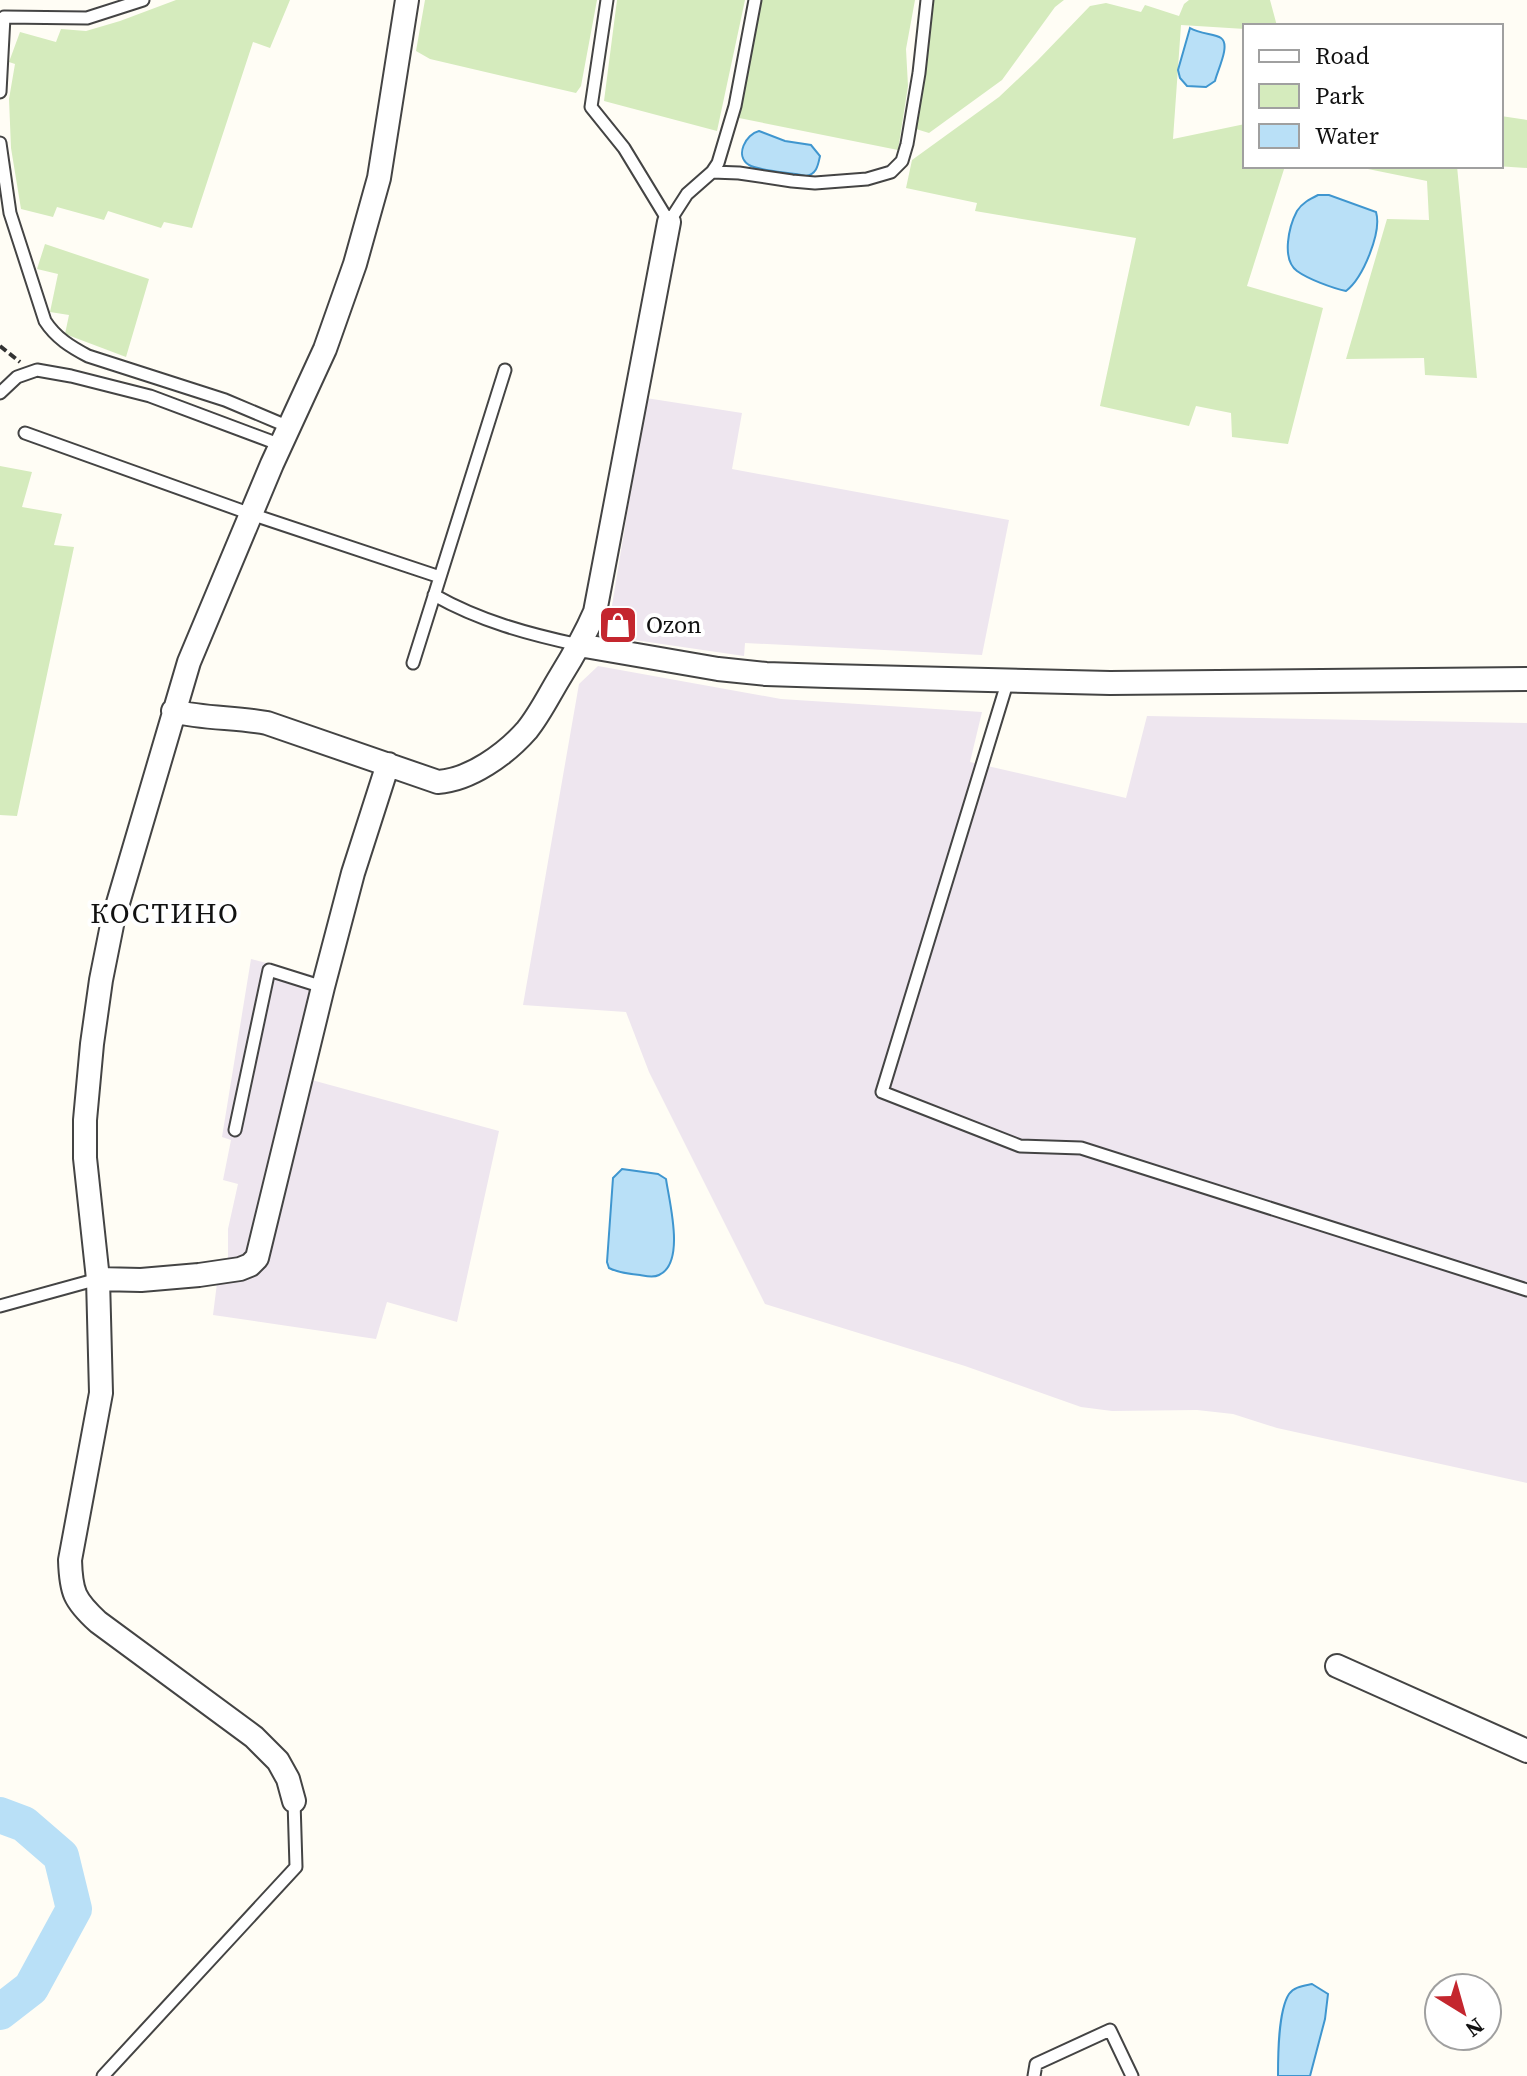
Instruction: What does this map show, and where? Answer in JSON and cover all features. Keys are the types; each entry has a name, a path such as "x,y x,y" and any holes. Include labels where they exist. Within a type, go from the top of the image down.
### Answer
{"street":[{"path":"294,1801 288,1779 278,1761 254,1737 98,1622 85,1611 75,1596 70,1560 101,1393 98,1279 85,1158 85,1120 92,1044 113,920 173,711 189,662 251,514 325,349 355,264 379,178 407,0"},
{"path":"173,711 197,717 267,723 438,782 448,781 484,764 515,742 527,729 579,645 597,602 669,222"},
{"path":"579,645 766,674 1125,683 1527,679"},
{"path":"98,1279 141,1280 199,1275 240,1269 257,1258 353,873 388,764"},
{"path":"1337,1666 1527,1751"}],"lane":[{"path":"0,92 4,17 87,18 143,0"},
{"path":"607,0 591,107 624,148 669,222"},
{"path":"669,222 687,194 718,163 735,106 755,0"},
{"path":"712,172 815,183 867,179 891,172 902,161 907,144 927,0"},
{"path":"0,143 10,213 45,321 52,332 68,346 88,356 225,400 285,436"},
{"path":"0,393 17,377 37,370 150,396 285,436"},
{"path":"413,663 505,370"},
{"path":"25,433 251,514 440,577"},
{"path":"434,595 464,612 496,624 579,645"},
{"path":"1008,680 882,1092 1020,1146 1081,1148 1527,1290"},
{"path":"235,1130 269,970 323,987"},
{"path":"0,1306 98,1279"},
{"path":"103,2076 296,1867 294,1801"},
{"path":"1034,2076 1036,2064 1110,2030 1132,2076"}],"shaded area":[{"path":"646,398 742,413 732,469 1009,520 982,655 745,643 744,656 607,636"},
{"path":"598,666 781,699 982,712 970,762 1126,798 1147,716 1527,723 1527,1483 1277,1428 1233,1414 1197,1410 1112,1411 1081,1407 965,1366 765,1304 649,1072 626,1012 523,1005 579,684"},
{"path":"251,959 331,980 308,1079 499,1131 457,1322 387,1302 376,1339 213,1315 220,1259 228,1258 228,1229 238,1184 223,1180 231,1140 222,1137"}],"green space":[{"path":"176,0 290,0 270,48 253,42 192,228 164,222 161,228 108,211 104,220 57,207 53,217 21,209 11,148 9,99 15,64 9,62 20,32 56,42 61,29 86,31"},
{"path":"425,0 597,0 581,86 576,93 430,59 416,51"},
{"path":"617,0 745,0 717,131 604,101"},
{"path":"762,0 915,0 906,49 908,86 898,150 739,118"},
{"path":"932,0 1064,0 1055,7 1002,80 929,133 916,129"},
{"path":"1189,0 1270,0 1276,24 1243,24 1243,29 1181,25 1173,139 1243,124 1243,168 1284,168 1247,286 1323,308 1288,444 1232,437 1231,413 1196,406 1189,426 1100,406 1136,238 975,211 977,203 906,188 912,160 999,97 1090,6 1106,3 1141,12 1145,5 1179,16"},
{"path":"1503,116 1527,120 1527,168 1503,166"},
{"path":"1363,168 1457,168 1477,378 1425,375 1424,358 1346,359 1387,219 1429,220 1427,181"},
{"path":"45,244 149,279 126,357 65,334 69,315 50,312 58,274 37,269"},
{"path":"0,466 32,472 22,507 62,514 54,545 74,547 17,816 0,815"}],"water":[{"path":"1190,28 1224,41 1224,52 1215,81 1206,87 1187,86 1180,78 1178,70"},
{"path":"759,131 785,141 811,145 820,156 815,171 806,176 749,165 742,151 750,136"},
{"path":"1318,195 1329,195 1376,212 1376,231 1370,254 1359,276 1346,291 1302,274 1289,259 1289,233 1294,217 1301,206"},
{"path":"622,1169 658,1174 666,1179 674,1245 667,1268 657,1276 620,1272 609,1268 607,1262 613,1178"},
{"path":"1312,1984 1328,1994 1325,2019 1310,2076 1278,2076 1279,2034 1285,2002 1293,1990"}],"waterway":[{"path":"0,1815 24,1824 61,1856 74,1909 31,1988 0,2012"}],"place":[{"name":"Ozon","path":"618,625"}],"district":[{"name":"КОСТИНО","path":"165,913"}]}
